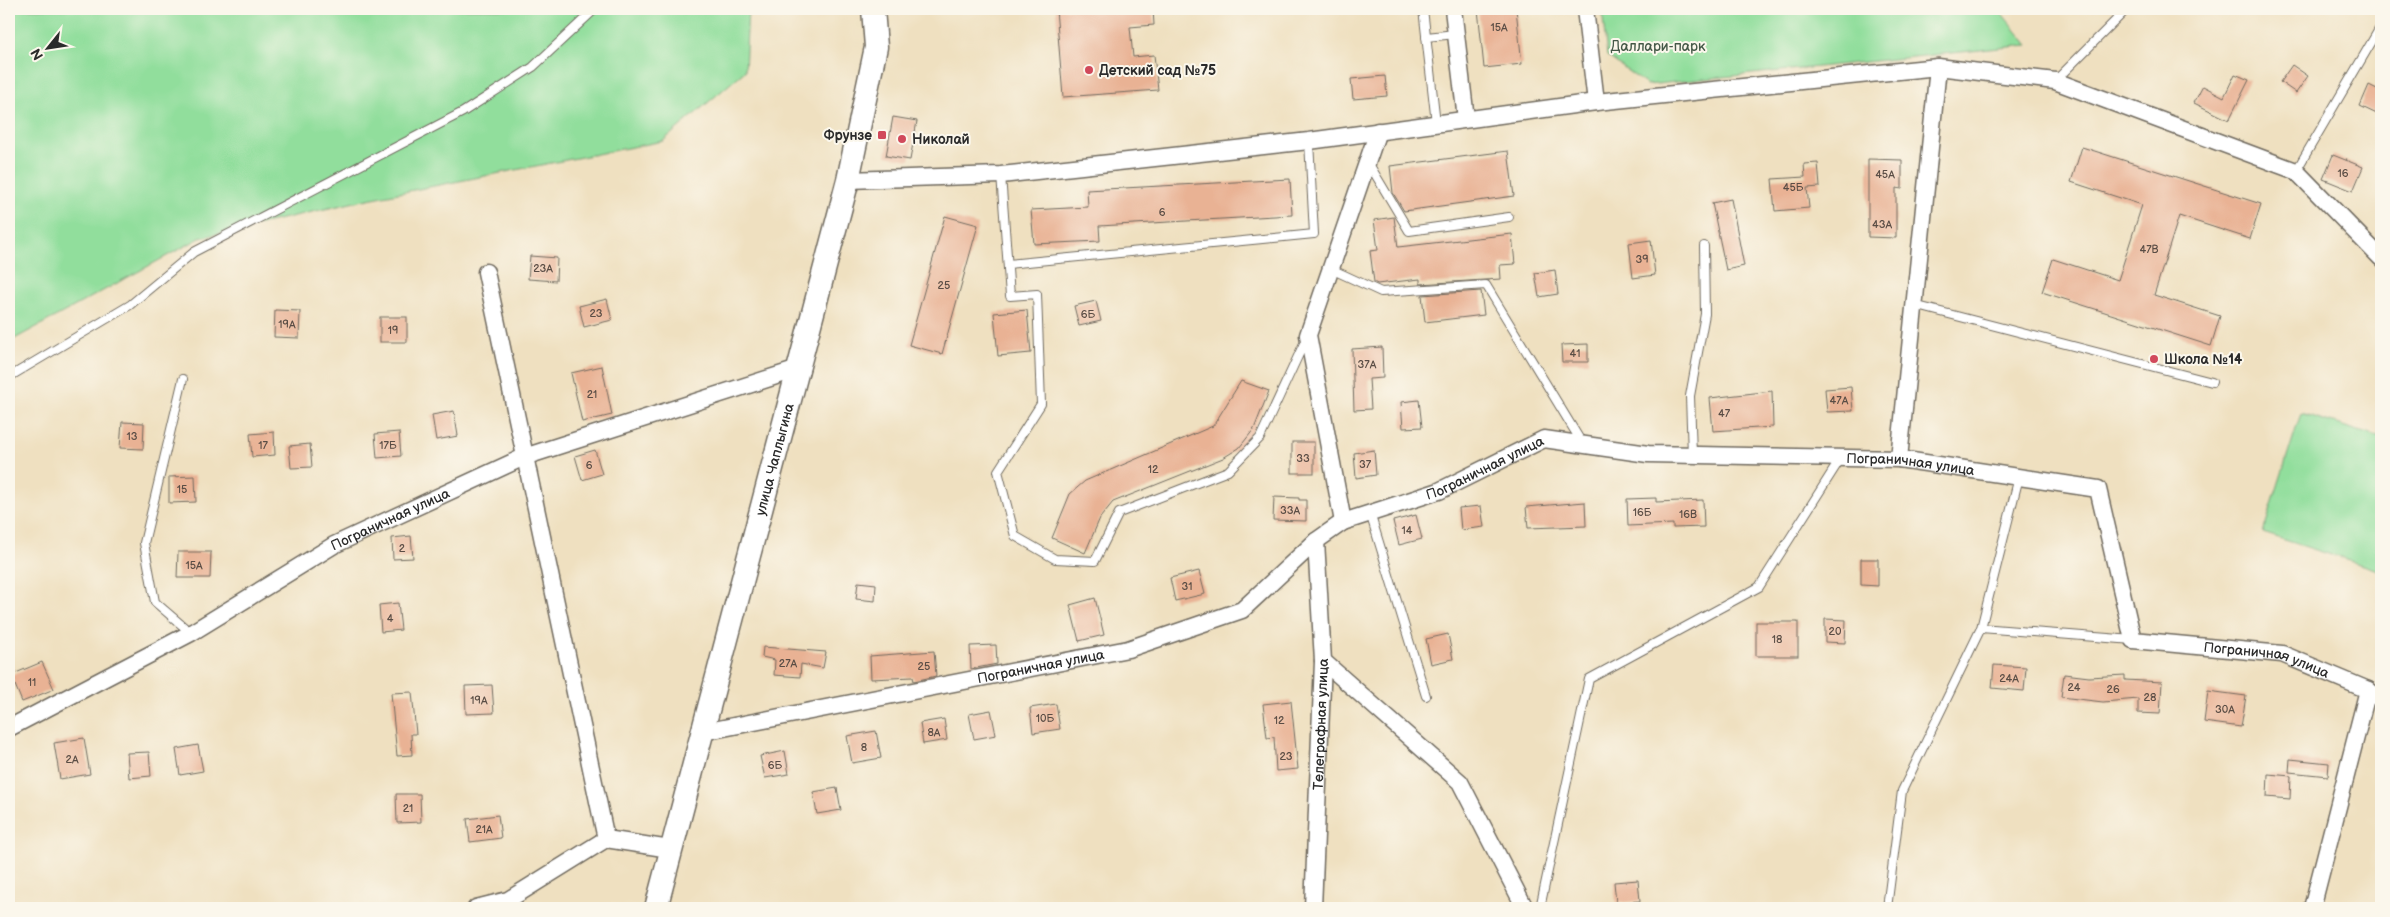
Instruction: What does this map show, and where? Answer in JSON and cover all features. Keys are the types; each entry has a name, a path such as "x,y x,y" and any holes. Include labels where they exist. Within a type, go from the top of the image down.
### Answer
{"main road":[{"name":"улица Чаплыгина","path":"656,908 670,849 848,180 876,47 873,9"}],"street":[{"path":"1453,9 1466,119"},
{"path":"1585,9 1596,102"},
{"path":"848,180 1002,175 1309,141 1596,102 1938,67 2055,81 2296,171 2381,258"},
{"path":"1899,459 1938,67"},
{"path":"1343,522 1308,335 1378,132"},
{"path":"486,272 606,839"},
{"name":"Пограничная улица","path":"9,728 192,633 334,545 524,458 798,369"},
{"name":"Пограничная улица","path":"702,732 1128,649 1242,610 1316,541 1343,522 1439,491 1544,439 1648,454 1899,459 2098,489 2133,640 2282,654 2368,690 2381,700"},
{"name":"Телеграфная улица","path":"1313,908 1323,662 1316,541"},
{"path":"1323,662 1460,782 1525,908"},
{"path":"2312,908 2368,690"},
{"path":"476,908 508,900 606,839 670,849"}],"lane":[{"path":"9,377 130,305 194,252 463,112 533,67 595,9"},
{"path":"1423,9 1436,123"},
{"path":"2055,81 2128,9"},
{"path":"2296,171 2381,26"},
{"path":"1426,37 1456,34"},
{"path":"1008,264 1314,234 1309,141"},
{"path":"1368,162 1409,231 1509,217"},
{"path":"1002,175 1010,296 1037,294 1041,404 998,471 1014,536 1055,559 1095,560 1119,513 1228,471 1260,438 1308,335"},
{"path":"1692,455 1690,396 1704,314 1704,246"},
{"path":"1331,269 1381,292 1486,285 1583,445"},
{"path":"1913,305 2212,382"},
{"path":"184,379 144,543 156,602 192,633"},
{"path":"1540,908 1590,679 1759,587 1841,458"},
{"path":"1887,908 1902,791 1981,628 2019,477"},
{"path":"1370,513 1426,696"},
{"path":"1981,628 2133,640"}],"green space":[{"path":"9,9 748,9 745,71 663,141 368,199 200,238 9,342"},
{"name":"Даллари-парк","path":"1602,9 1998,9 2028,45 1647,85 1607,56"},
{"path":"2301,413 2381,438 2381,571 2263,533"}],"building":[{"path":"1056,9 1153,9 1154,25 1130,27 1133,57 1154,55 1158,90 1063,97"},
{"path":"1478,9 1516,9 1522,64 1484,68"},
{"path":"2292,65 2308,76 2296,93 2280,82"},
{"path":"2235,74 2249,80 2229,120 2194,103 2203,86 2224,97"},
{"path":"1385,76 1387,96 1353,99 1351,79"},
{"path":"2369,85 2381,91 2381,116 2360,106"},
{"name":"Николай","path":"893,117 917,121 910,160 886,156"},
{"path":"2082,147 2261,204 2250,239 2179,216 2154,295 2220,316 2211,346 2042,292 2053,259 2118,280 2142,205 2071,182"},
{"path":"1508,151 1514,196 1404,211 1393,193 1390,166"},
{"path":"2333,155 2363,167 2353,191 2323,179"},
{"path":"1868,159 1902,160 1902,189 1896,188 1896,238 1868,237"},
{"path":"1818,163 1820,187 1807,188 1809,208 1775,211 1772,179 1805,177 1804,164"},
{"path":"1290,179 1292,215 1099,226 1100,241 1034,244 1031,210 1088,207 1087,190"},
{"path":"1731,199 1744,266 1726,270 1712,203"},
{"path":"945,216 978,225 942,354 909,345"},
{"path":"1394,217 1398,247 1512,234 1515,264 1500,265 1501,279 1420,284 1420,279 1377,284 1374,282 1370,251 1378,250 1374,220"},
{"path":"1651,240 1655,275 1633,278 1629,243"},
{"path":"530,256 557,258 556,281 528,279"},
{"path":"1555,270 1558,294 1539,297 1535,273"},
{"path":"1481,291 1484,315 1425,322 1422,295"},
{"path":"607,299 612,320 584,327 579,306"},
{"path":"1096,301 1101,321 1079,326 1074,306"},
{"path":"275,310 300,311 299,338 274,337"},
{"path":"1027,310 1031,353 998,356 994,313"},
{"path":"380,317 407,317 407,342 380,342"},
{"path":"1588,344 1588,362 1562,362 1561,345"},
{"path":"1382,347 1383,378 1369,379 1371,409 1354,410 1352,349"},
{"path":"602,366 612,415 582,422 571,373"},
{"path":"1241,381 1269,391 1254,429 1239,448 1223,458 1113,502 1100,518 1085,553 1052,538 1070,494 1085,481 1213,426"},
{"path":"1851,387 1853,411 1827,412 1825,389"},
{"path":"1772,391 1773,427 1713,431 1710,398"},
{"path":"1419,400 1422,427 1403,428 1401,402"},
{"path":"454,411 458,436 436,440 432,415"},
{"path":"122,422 144,423 143,449 120,448"},
{"path":"274,432 275,455 252,457 250,434"},
{"path":"399,432 401,456 377,458 375,434"},
{"path":"1292,442 1314,442 1314,473 1292,473"},
{"path":"310,444 312,467 291,468 289,446"},
{"path":"595,450 602,474 582,480 575,456"},
{"path":"1374,450 1376,475 1356,478 1354,453"},
{"path":"195,476 196,502 169,503 169,477"},
{"path":"1274,497 1306,500 1306,521 1273,520"},
{"path":"1656,498 1656,502 1703,500 1704,527 1673,528 1673,524 1628,526 1627,499"},
{"path":"1585,502 1586,526 1528,528 1526,507"},
{"path":"1481,506 1484,527 1461,530 1459,508"},
{"path":"1416,515 1422,539 1399,545 1393,521"},
{"path":"411,536 413,558 393,559 392,538"},
{"path":"178,552 211,552 210,578 177,578"},
{"path":"1861,559 1878,559 1878,586 1861,585"},
{"path":"1199,571 1205,594 1175,601 1170,578"},
{"path":"858,582 876,584 875,601 856,599"},
{"path":"1095,598 1104,635 1079,641 1070,605"},
{"path":"398,603 401,630 381,632 379,605"},
{"path":"1825,619 1846,620 1845,643 1825,642"},
{"path":"1756,622 1798,622 1798,656 1756,656"},
{"path":"1448,634 1453,659 1431,664 1426,639"},
{"path":"996,645 997,664 971,669 970,646"},
{"path":"763,647 826,652 823,668 801,664 800,677 774,675 775,660 762,657"},
{"path":"934,651 936,676 914,681 913,677 871,679 870,656"},
{"path":"42,662 54,689 22,702 11,675"},
{"path":"1994,665 2026,667 2024,691 1992,688"},
{"path":"2064,674 2089,677 2125,675 2125,680 2162,682 2160,714 2138,713 2138,699 2103,702 2061,697"},
{"path":"492,685 494,713 466,714 465,686"},
{"path":"2208,691 2246,696 2241,727 2204,722"},
{"path":"412,692 416,734 411,734 412,755 397,756 391,693"},
{"path":"1291,701 1298,769 1276,771 1274,737 1267,738 1263,704"},
{"path":"1056,704 1060,729 1033,733 1030,708"},
{"path":"991,710 996,735 974,739 969,714"},
{"path":"944,719 947,740 923,744 920,723"},
{"path":"876,731 881,758 852,763 847,736"},
{"path":"84,738 90,774 60,779 54,743"},
{"path":"198,745 203,771 180,775 176,749"},
{"path":"785,751 789,774 765,778 760,756"},
{"path":"149,752 151,776 129,778 127,753"},
{"path":"2290,759 2329,763 2328,776 2289,772"},
{"path":"2268,774 2291,776 2290,799 2267,797"},
{"path":"837,788 841,810 817,814 813,792"},
{"path":"396,794 420,794 421,822 397,823"},
{"path":"498,815 501,838 470,842 467,819"},
{"path":"1638,880 1640,901 1616,903 1614,882"}],"place":[{"name":"Детский сад №75","path":"1089,70"},
{"name":"Фрунзе","path":"882,135"},
{"name":"Николай","path":"902,139"},
{"name":"Школа №14","path":"2154,359"}]}
